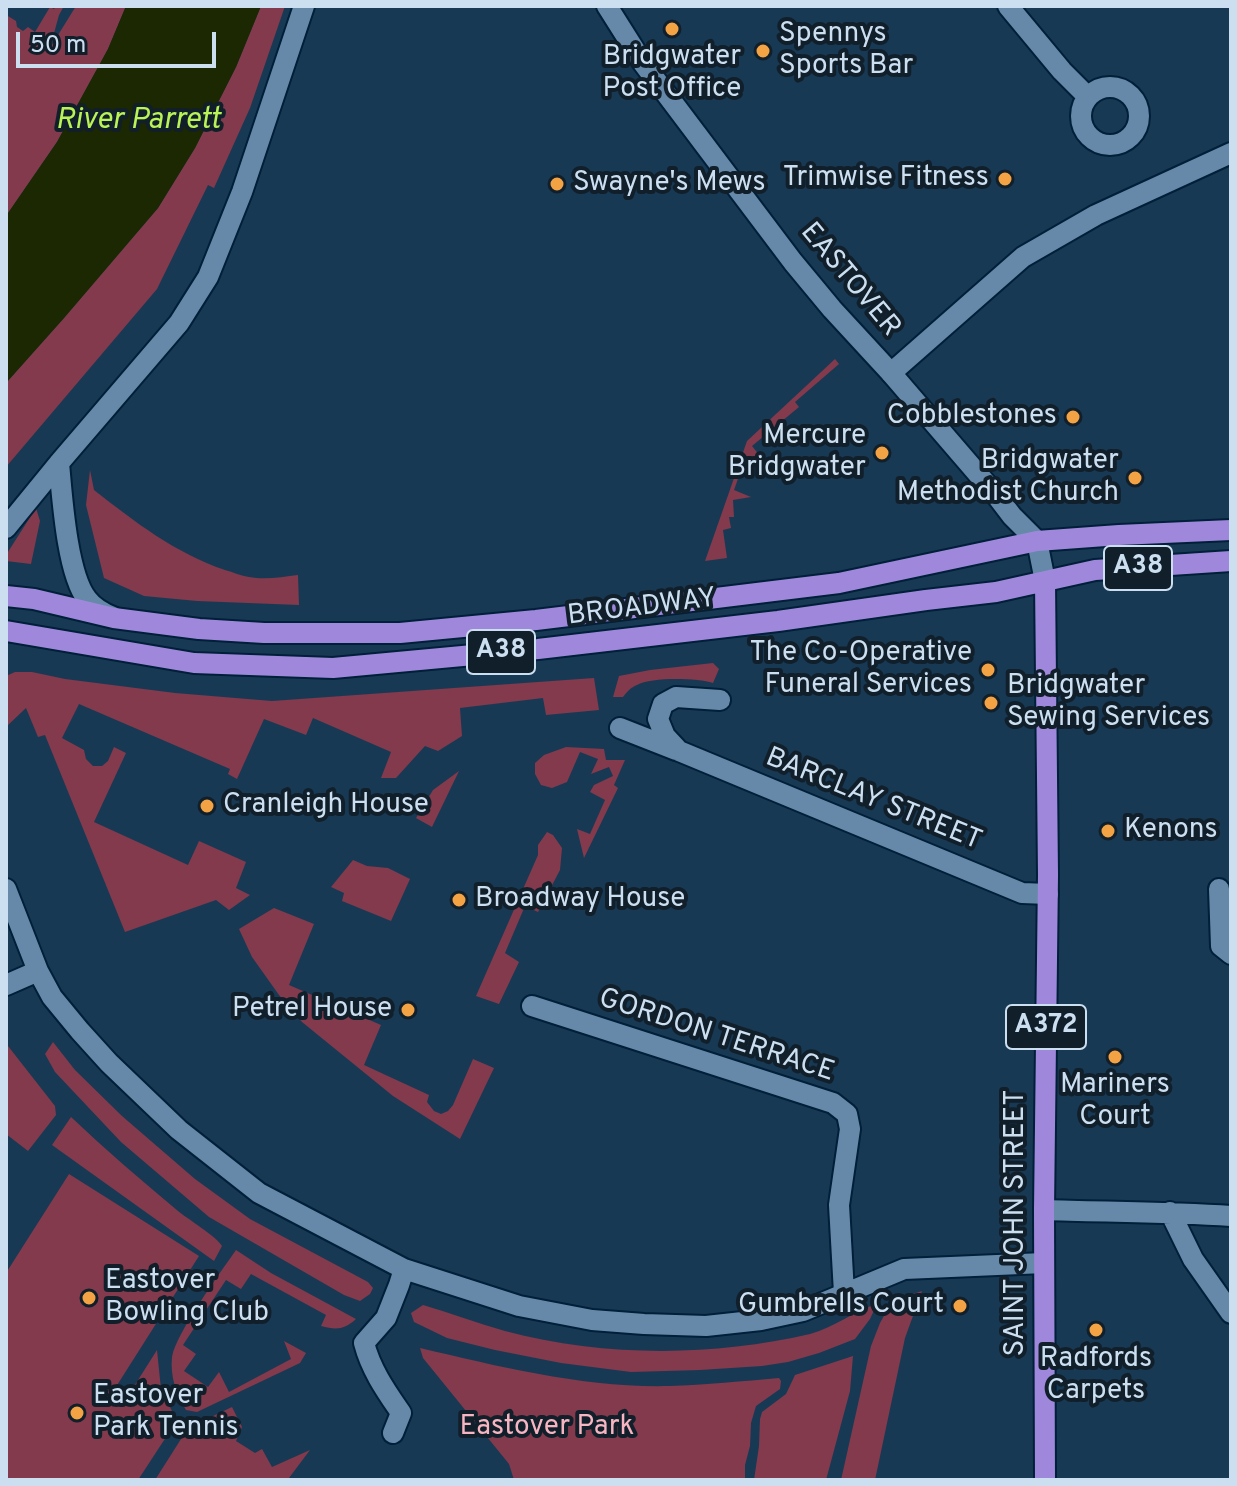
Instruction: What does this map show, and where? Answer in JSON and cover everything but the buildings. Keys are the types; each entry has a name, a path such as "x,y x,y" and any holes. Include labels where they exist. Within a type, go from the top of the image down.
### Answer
{"main road":[{"name":"A38","path":"1037,541 1231,530"},
{"name":"BROADWAY","path":"6,596 34,599 114,618 199,629 264,633 400,633 536,620 839,583 1037,541"},
{"name":"A38","path":"1045,581 1095,570 1231,561"},
{"name":"BROADWAY","path":"6,631 194,663 333,668 538,649 748,624 996,592 1045,581"},
{"name":"SAINT JOHN STREET","path":"1045,581 1048,894 1045,1480"}],"street":[{"path":"6,528 179,323 208,277 242,192 304,6"},
{"name":"EASTOVER","path":"607,6 643,63 793,262 1037,541"},
{"path":"1008,6 1088,97"},
{"path":"891,373 1023,257 1096,215 1231,153"},
{"path":"59,463 67,540 79,583 87,599 114,618"},
{"path":"1037,541 1045,581"},
{"path":"679,751 665,736 658,719 663,704 676,697 720,700"},
{"name":"BARCLAY STREET","path":"620,728 1022,893 1048,894"},
{"path":"6,889 38,971 52,997 80,1031 179,1130 259,1193 404,1269 519,1306 592,1320 706,1326 761,1320 803,1311 904,1269 1044,1263"},
{"path":"1219,889 1221,946 1231,954"},
{"path":"6,985 38,971"},
{"name":"GORDON TERRACE","path":"532,1006 833,1103 847,1114 850,1129 839,1205 844,1293"},
{"path":"1044,1210 1231,1216"},
{"path":"1170,1212 1193,1259 1231,1313"},
{"path":"393,1433 401,1413 379,1380 364,1343 386,1318 404,1269"}],"green space":[{"path":"64,6 50,48 76,6 126,6 108,49 57,142 6,216 6,17 16,21 17,27 23,31 28,27 35,32 50,7 54,9"},
{"path":"261,6 285,6 250,108 214,188 208,185 157,289 6,467 6,383 158,208 195,148 236,67"},
{"path":"835,359 839,364 795,402 799,407 752,446 764,461 746,456 734,490 751,497 733,500 734,517 729,517 731,528 723,530 727,558 705,561 747,441"},
{"path":"90,470 94,490 140,525 189,555 255,578 298,575 299,605 144,596 104,578 86,505"},
{"path":"36,508 40,521 31,564 6,561 6,555"},
{"path":"713,663 719,669 713,683 686,679 644,682 623,697 613,697 619,676"},
{"path":"15,672 175,693 272,701 594,678 599,710 546,715 543,698 460,708 462,736 438,751 425,746 396,778 381,778 391,752 313,718 306,735 264,719 237,779 228,774 230,769 79,704 62,738 84,750 86,759 93,766 102,766 108,761 114,747 126,753 94,822 188,865 199,841 246,862 236,888 250,895 229,910 216,900 125,932 45,735 38,737 26,708 6,727 6,676"},
{"path":"566,747 604,749 606,760 625,760 614,785 618,788 584,858 577,829 590,834 605,800 590,792 594,785 613,776 609,767 591,774 598,759 580,752 567,782 552,788 541,785 535,774 535,763 544,755"},
{"path":"459,771 432,827 416,818 433,790"},
{"path":"547,832 562,848 560,870 538,912 525,906 505,953 519,962 499,1004 476,996 538,855 538,845"},
{"path":"353,860 367,866 388,868 410,879 391,921 342,901 344,893 331,887"},
{"path":"274,908 314,924 289,985 381,1025 364,1065 429,1095 427,1102 441,1114 453,1105 473,1059 494,1068 460,1139 393,1096 302,1022 279,995 252,957 239,929"},
{"path":"53,1042 75,1070 122,1116 195,1179 250,1219 368,1282 373,1288 370,1294 360,1301 344,1295 209,1217 121,1142 55,1072 45,1054"},
{"path":"6,1046 55,1106 56,1115 28,1151 6,1134"},
{"path":"71,1117 165,1200 219,1242 222,1246 214,1261 52,1145"},
{"path":"69,1174 199,1256 114,1390 126,1399 157,1350 161,1389 175,1417 172,1428 138,1480 6,1480 6,1273"},
{"path":"236,1250 271,1273 356,1319 340,1328 321,1326 326,1315 251,1274 241,1289 226,1280 183,1345 196,1354 184,1371 208,1387 219,1372 229,1392 291,1359 284,1341 306,1353 300,1363 197,1412 186,1410 173,1378 175,1346"},
{"path":"922,1291 905,1338 875,1480 841,1480 871,1346 880,1323 890,1305"},
{"path":"877,1304 855,1339 788,1362 631,1372 561,1363 447,1338 414,1322 411,1313 423,1305 542,1340 657,1351 734,1347 810,1334"},
{"name":"Eastover Park","path":"420,1348 543,1375 606,1384 669,1386 779,1378 781,1381 780,1389 756,1406 751,1423 745,1480 514,1480 509,1464 423,1358"},
{"path":"853,1356 850,1391 826,1480 754,1480 762,1412 786,1394 795,1375"},
{"path":"232,1407 242,1427 236,1441 255,1453 262,1449 272,1467 310,1450 289,1478 292,1480 155,1480 188,1428"}],"water":[{"name":"River Parrett","path":"126,6 261,6 236,67 195,148 158,208 6,383 6,216 57,142 108,49"}],"place":[{"name":"Bridgwater Post Office","path":"672,29"},
{"name":"Spennys Sports Bar","path":"763,51"},
{"name":"Trimwise Fitness","path":"1005,179"},
{"name":"Swayne's Mews","path":"557,184"},
{"name":"Cobblestones","path":"1073,417"},
{"name":"Mercure Bridgwater","path":"882,453"},
{"name":"Bridgwater Methodist Church","path":"1135,478"},
{"name":"The Co-Operative Funeral Services","path":"988,670"},
{"name":"Bridgwater Sewing Services","path":"991,703"},
{"name":"Cranleigh House","path":"207,806"},
{"name":"Kenons","path":"1108,831"},
{"name":"Broadway House","path":"459,900"},
{"name":"Petrel House","path":"408,1010"},
{"name":"Mariners Court","path":"1115,1057"},
{"name":"Eastover Bowling Club","path":"89,1298"},
{"name":"Gumbrells Court","path":"960,1306"},
{"name":"Radfords Carpets","path":"1096,1330"},
{"name":"Eastover Park Tennis","path":"77,1413"}]}
